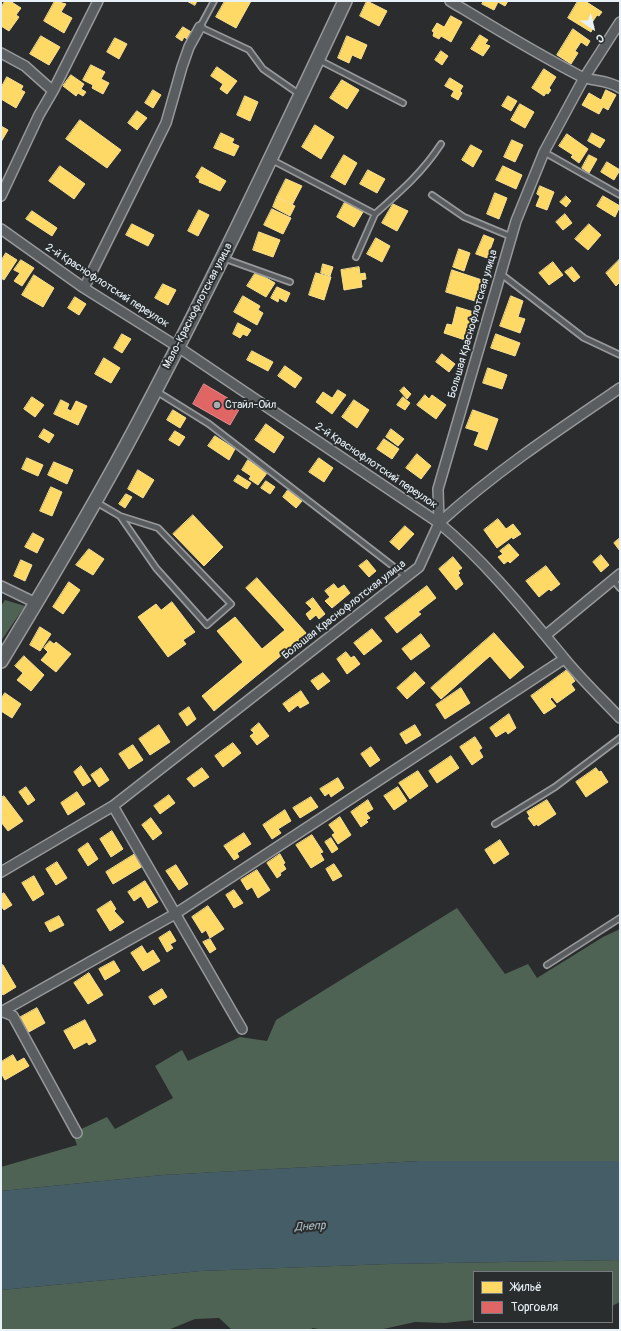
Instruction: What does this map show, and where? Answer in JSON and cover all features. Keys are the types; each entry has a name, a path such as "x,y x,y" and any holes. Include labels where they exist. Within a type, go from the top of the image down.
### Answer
{"street":[{"path":"1,196 39,115 53,91 98,1"},
{"name":"Мало-Краснофлотская улица","path":"1,661 95,501 178,347 271,159 345,1"},
{"path":"450,1 549,60 584,78 610,82 620,88"},
{"name":"Большая Краснофлотская улица","path":"1,872 113,806 419,567 439,523 438,489 516,221 544,152 584,78 620,22"},
{"path":"84,288 166,123 182,67 189,48 200,27"},
{"path":"1,53 25,66 53,91"},
{"name":"2-й Краснофлотский переулок","path":"1,229 84,288 178,347 439,523 464,544 546,635 564,659 620,718"},
{"path":"439,523 467,497 562,427 620,388"},
{"path":"546,635 620,574"},
{"path":"1,586 36,603"},
{"path":"1,1011 175,914 564,659"},
{"path":"113,806 242,1029"},
{"path":"1,1011 13,1016 77,1133"}],"lane":[{"path":"214,1 200,27 249,50 263,69 301,95"},
{"path":"318,59 403,103"},
{"path":"356,257 375,214 408,186 426,166 441,144"},
{"path":"544,152 620,195"},
{"path":"271,159 375,214"},
{"path":"432,195 464,217 512,237"},
{"path":"222,258 290,282"},
{"path":"501,274 584,338 620,355"},
{"path":"155,390 209,424 407,576"},
{"path":"95,501 120,516 158,528 231,604 207,625 156,568 120,516"},
{"path":"612,580 620,588"},
{"path":"495,824 555,787 620,738"},
{"path":"547,965 620,918"}],"green space":[{"path":"5,600 25,606 1,641 1,606"},
{"path":"457,908 505,974 528,964 537,978 603,937 620,929 620,1161 419,1161 163,1175 1,1191 1,1167 77,1145 74,1137 82,1133 79,1130 107,1117 115,1129 173,1098 155,1066 182,1050 188,1061 240,1037 267,1041 276,1020"},
{"path":"620,1260 620,1302 613,1306 613,1271 473,1271 473,1320 445,1323 415,1322 379,1330 323,1330 313,1328 309,1330 232,1330 219,1318 195,1319 168,1330 1,1330 1,1290 201,1271 388,1264"}],"water":[{"name":"Днепр","path":"419,1161 620,1161 620,1260 388,1264 201,1271 1,1290 1,1191 163,1175"}],"building: Жильё":[{"path":"5,1 10,1 21,8 16,15 19,17 9,31 1,26 1,8"},
{"path":"55,1 66,4 61,12 72,18 64,33 44,21"},
{"path":"187,1 197,1 195,5"},
{"path":"225,1 251,1 236,28 216,17"},
{"path":"367,1 387,11 379,26 360,16"},
{"path":"484,1 508,1 505,6 498,2 494,10 482,4"},
{"path":"578,1 585,1 602,12 599,16 597,15 591,24 594,26 591,32 568,18"},
{"path":"451,16 462,22 451,42 441,36 439,39 433,36 434,32 432,31 437,23 444,27"},
{"path":"183,27 193,33 188,40 184,37 182,41 176,37"},
{"path":"573,29 590,41 587,46 581,42 575,51 578,53 571,64 557,55"},
{"path":"480,35 488,40 485,44 490,46 483,56 471,49"},
{"path":"41,36 60,47 49,65 30,54"},
{"path":"347,36 367,45 361,59 352,55 349,63 338,58"},
{"path":"115,38 127,44 119,59 107,52"},
{"path":"441,51 448,56 442,65 435,60"},
{"path":"91,65 105,72 101,79 109,83 103,94 92,88 93,85 83,80"},
{"path":"217,67 237,81 227,94 220,89 223,84 211,76"},
{"path":"544,69 556,77 549,88 551,90 544,96 532,88"},
{"path":"71,75 84,84 81,89 86,92 83,96 78,93 76,96 63,86"},
{"path":"7,77 23,86 21,90 25,92 16,108 1,99 1,88"},
{"path":"450,78 463,86 460,91 462,93 458,100 451,96 454,91 445,86"},
{"path":"342,80 359,90 347,109 330,98"},
{"path":"153,90 161,95 153,108 145,103"},
{"path":"606,90 616,95 608,110 603,107 599,114 582,105 589,93 601,100"},
{"path":"245,96 258,102 250,121 237,115"},
{"path":"508,96 517,101 511,111 502,106"},
{"path":"520,104 534,112 525,128 511,120"},
{"path":"137,111 147,118 137,130 128,123"},
{"path":"80,120 121,150 107,168 66,139"},
{"path":"315,125 334,137 321,159 302,147"},
{"path":"1,126 8,130 1,142"},
{"path":"221,133 234,139 232,143 239,146 234,156 214,148"},
{"path":"592,133 605,140 600,148 588,141"},
{"path":"567,134 588,149 579,163 571,157 573,155 559,146"},
{"path":"512,140 523,145 515,162 504,157"},
{"path":"471,145 482,151 473,167 462,160"},
{"path":"344,155 357,163 345,185 331,177"},
{"path":"589,155 597,159 589,173 582,168"},
{"path":"607,162 620,170 614,180 601,172"},
{"path":"60,166 85,184 74,199 49,181"},
{"path":"503,166 522,175 516,189 496,180"},
{"path":"202,167 226,181 220,191 199,182 200,180 196,177"},
{"path":"368,170 385,179 377,193 360,184"},
{"path":"286,179 302,186 292,205 277,197"},
{"path":"540,186 554,192 547,210 536,206 540,196 537,194"},
{"path":"495,193 507,198 499,219 487,214"},
{"path":"566,196 571,201 566,207 560,202"},
{"path":"603,196 620,206 615,217 597,206"},
{"path":"277,197 295,206 290,216 273,207"},
{"path":"345,202 363,212 354,227 337,217"},
{"path":"393,204 408,211 397,231 382,223"},
{"path":"272,209 291,218 283,234 264,225"},
{"path":"199,210 209,215 198,236 188,231"},
{"path":"32,211 57,228 52,236 26,219"},
{"path":"565,214 572,223 563,230 556,222"},
{"path":"132,224 154,235 148,246 126,235"},
{"path":"589,224 601,235 588,250 575,239"},
{"path":"259,232 280,240 273,257 253,250"},
{"path":"484,235 494,239 487,258 476,254"},
{"path":"376,238 390,246 382,262 367,254"},
{"path":"459,249 470,253 464,271 453,267"},
{"path":"6,253 17,260 4,280 1,278 1,261"},
{"path":"21,260 34,268 22,286 14,281 20,273 14,270"},
{"path":"619,260 620,282 616,286 606,273"},
{"path":"553,262 563,275 549,285 539,273"},
{"path":"323,264 333,267 330,276 321,273"},
{"path":"359,267 360,274 365,273 366,279 361,280 362,287 344,290 341,270"},
{"path":"572,267 580,277 574,282 565,272"},
{"path":"452,270 482,280 475,301 446,292"},
{"path":"256,272 275,283 266,297 247,286"},
{"path":"316,273 331,277 324,300 309,295"},
{"path":"34,275 54,288 43,307 22,295"},
{"path":"163,284 176,290 168,305 155,298"},
{"path":"277,287 290,293 286,302 279,298 278,302 271,298"},
{"path":"243,296 260,306 258,310 263,313 257,325 234,312"},
{"path":"511,296 523,301 518,317 525,319 520,333 500,326"},
{"path":"75,297 86,304 79,315 68,308"},
{"path":"457,307 474,312 465,340 444,333 447,324 452,325"},
{"path":"238,323 251,330 247,336 243,334 240,338 233,334"},
{"path":"122,334 131,339 122,353 114,348"},
{"path":"496,334 520,343 515,356 491,348"},
{"path":"252,351 273,362 268,371 247,360"},
{"path":"442,354 455,364 449,372 436,362"},
{"path":"104,358 120,368 111,383 95,374"},
{"path":"285,366 302,378 295,388 278,376"},
{"path":"488,368 507,375 502,389 483,383"},
{"path":"404,387 411,394 407,399 400,391"},
{"path":"338,390 346,395 332,414 316,402 323,392 332,398"},
{"path":"425,395 429,399 432,395 446,405 436,419 417,405"},
{"path":"32,397 44,405 35,417 24,409"},
{"path":"403,397 410,403 405,410 397,405"},
{"path":"61,400 69,404 67,409 71,411 76,401 87,406 78,425 54,414"},
{"path":"354,400 369,410 357,428 342,417"},
{"path":"173,410 186,418 180,428 167,420"},
{"path":"473,410 498,419 487,450 474,445 479,432 466,428"},
{"path":"266,424 284,437 274,453 255,440"},
{"path":"44,429 54,435 49,443 39,437"},
{"path":"391,429 404,439 398,446 386,437"},
{"path":"175,431 185,437 179,446 169,440"},
{"path":"215,436 235,449 229,460 208,446"},
{"path":"384,439 399,449 392,459 377,449"},
{"path":"417,454 431,466 421,479 406,468"},
{"path":"27,458 43,465 38,476 22,469"},
{"path":"319,458 333,468 324,482 309,472"},
{"path":"248,460 267,473 258,485 249,479 251,476 242,470"},
{"path":"54,462 73,470 67,484 48,475"},
{"path":"138,470 154,480 143,498 128,489"},
{"path":"238,475 251,483 247,489 234,481"},
{"path":"266,481 275,487 270,494 261,488"},
{"path":"51,487 62,492 52,516 40,511"},
{"path":"288,490 302,501 296,508 283,497"},
{"path":"126,494 132,497 125,508 119,504"},
{"path":"193,515 223,547 204,566 173,534"},
{"path":"498,519 506,529 513,524 521,534 513,539 512,537 497,548 484,530"},
{"path":"405,526 414,534 399,550 390,542"},
{"path":"33,533 44,539 37,553 25,547"},
{"path":"620,538 620,551 614,543"},
{"path":"509,544 519,555 510,563 508,561 504,564 498,557 503,554 500,551"},
{"path":"89,549 104,559 93,575 76,565"},
{"path":"601,555 609,565 601,572 593,562"},
{"path":"453,557 462,568 458,571 460,573 458,575 463,584 456,590 439,569"},
{"path":"21,560 32,565 25,581 14,576"},
{"path":"367,560 376,571 369,577 359,566"},
{"path":"546,566 560,584 551,591 549,589 539,597 526,581"},
{"path":"257,578 307,634 214,711 202,696 243,662 217,631 235,617 262,649 285,630 246,588"},
{"path":"69,582 80,590 63,614 53,607"},
{"path":"334,584 338,589 344,585 350,593 332,608 325,601 330,597 325,591"},
{"path":"427,586 436,598 418,612 421,614 397,633 385,618"},
{"path":"313,598 325,614 319,619 316,615 310,620 306,614 312,609 306,603"},
{"path":"172,602 195,632 183,640 186,644 168,657 138,617 156,604 161,610"},
{"path":"40,627 51,634 40,651 30,645"},
{"path":"372,629 382,641 364,655 354,643"},
{"path":"494,633 524,667 510,679 490,656 441,699 431,688"},
{"path":"421,634 430,646 411,660 402,649"},
{"path":"50,641 54,644 56,642 71,654 56,672 41,660 48,652 44,648"},
{"path":"346,652 351,658 354,656 360,664 347,674 337,659"},
{"path":"24,656 44,675 31,691 17,680 23,673 15,666"},
{"path":"567,670 575,681 571,684 575,690 557,703 552,697 550,699 556,706 544,714 531,696"},
{"path":"415,672 425,683 407,699 397,688"},
{"path":"323,673 330,681 318,690 311,681"},
{"path":"461,688 470,703 445,719 436,705"},
{"path":"301,691 309,703 300,708 298,705 289,712 283,704"},
{"path":"5,693 21,704 12,718 1,711 1,699"},
{"path":"189,707 196,719 187,726 179,714"},
{"path":"509,714 516,728 508,734 506,731 496,737 490,728"},
{"path":"259,723 269,736 257,745 250,736 254,733 251,730"},
{"path":"159,725 170,742 150,755 139,739"},
{"path":"415,725 421,735 406,744 400,734"},
{"path":"475,737 482,748 479,750 483,757 472,765 460,747"},
{"path":"233,743 241,753 223,767 215,756"},
{"path":"133,745 143,760 129,769 119,754"},
{"path":"371,747 380,760 370,767 361,754"},
{"path":"451,756 459,768 437,783 429,771"},
{"path":"81,766 91,781 83,786 74,772"},
{"path":"101,768 109,780 99,787 91,775"},
{"path":"202,768 209,777 194,787 187,779"},
{"path":"596,768 599,772 601,771 608,782 586,797 576,782"},
{"path":"418,771 428,786 410,799 399,783"},
{"path":"338,778 344,788 331,797 329,793 325,796 320,789"},
{"path":"26,787 35,800 28,805 19,792"},
{"path":"398,787 407,801 394,810 384,796"},
{"path":"77,792 85,804 68,815 61,803"},
{"path":"169,795 175,803 160,814 154,806"},
{"path":"4,796 23,821 8,831 1,822 1,798"},
{"path":"311,797 318,807 300,818 293,808"},
{"path":"368,800 373,809 366,813 370,818 366,820 368,822 361,827 351,812"},
{"path":"547,800 556,814 538,826 537,824 534,826 528,818 530,817 527,812"},
{"path":"285,810 291,821 278,829 281,833 272,839 263,825"},
{"path":"340,817 351,835 338,844 332,835 335,833 329,825"},
{"path":"151,818 162,833 153,840 142,825"},
{"path":"112,831 123,849 111,857 100,839"},
{"path":"244,833 251,844 237,853 239,857 234,860 224,846"},
{"path":"312,835 323,852 320,853 324,860 311,868 296,845"},
{"path":"331,838 338,849 332,853 325,842"},
{"path":"500,840 509,854 494,864 485,850"},
{"path":"88,843 98,859 88,866 78,850"},
{"path":"135,854 143,866 113,884 106,872"},
{"path":"280,854 285,863 283,864 286,869 280,873 281,875 277,878 267,863"},
{"path":"57,862 67,878 56,885 46,869"},
{"path":"334,864 342,876 333,881 326,869"},
{"path":"176,865 188,884 179,890 166,871"},
{"path":"257,870 270,890 258,898 252,887 247,890 241,880"},
{"path":"34,876 44,894 33,901 22,883"},
{"path":"145,881 158,902 148,908 141,896 134,901 128,892"},
{"path":"234,890 243,903 234,908 226,895"},
{"path":"4,893 12,905 4,910 1,906 1,895"},
{"path":"111,901 116,909 114,911 124,922 110,931 97,910"},
{"path":"208,906 224,929 210,938 206,930 202,933 192,917"},
{"path":"59,916 64,925 50,932 45,923"},
{"path":"170,931 176,941 170,944 173,948 167,952 159,938"},
{"path":"210,939 216,949 210,953 203,942"},
{"path":"142,946 147,954 153,950 160,961 143,971 131,953"},
{"path":"114,961 120,971 105,980 99,969"},
{"path":"3,965 16,987 3,995 1,992 1,966"},
{"path":"89,973 103,995 88,1004 74,983"},
{"path":"162,989 167,997 154,1005 149,997"},
{"path":"37,1008 45,1023 27,1033 19,1018"},
{"path":"85,1020 96,1041 89,1045 87,1042 74,1049 64,1031"},
{"path":"13,1055 17,1062 24,1058 29,1066 5,1080 1,1073 1,1062"}],"building: Торговля":[{"name":"Стайл-Ойл","path":"204,384 241,406 230,425 193,404"}],"place":[{"name":"Стайл-Ойл","path":"217,405"}]}
